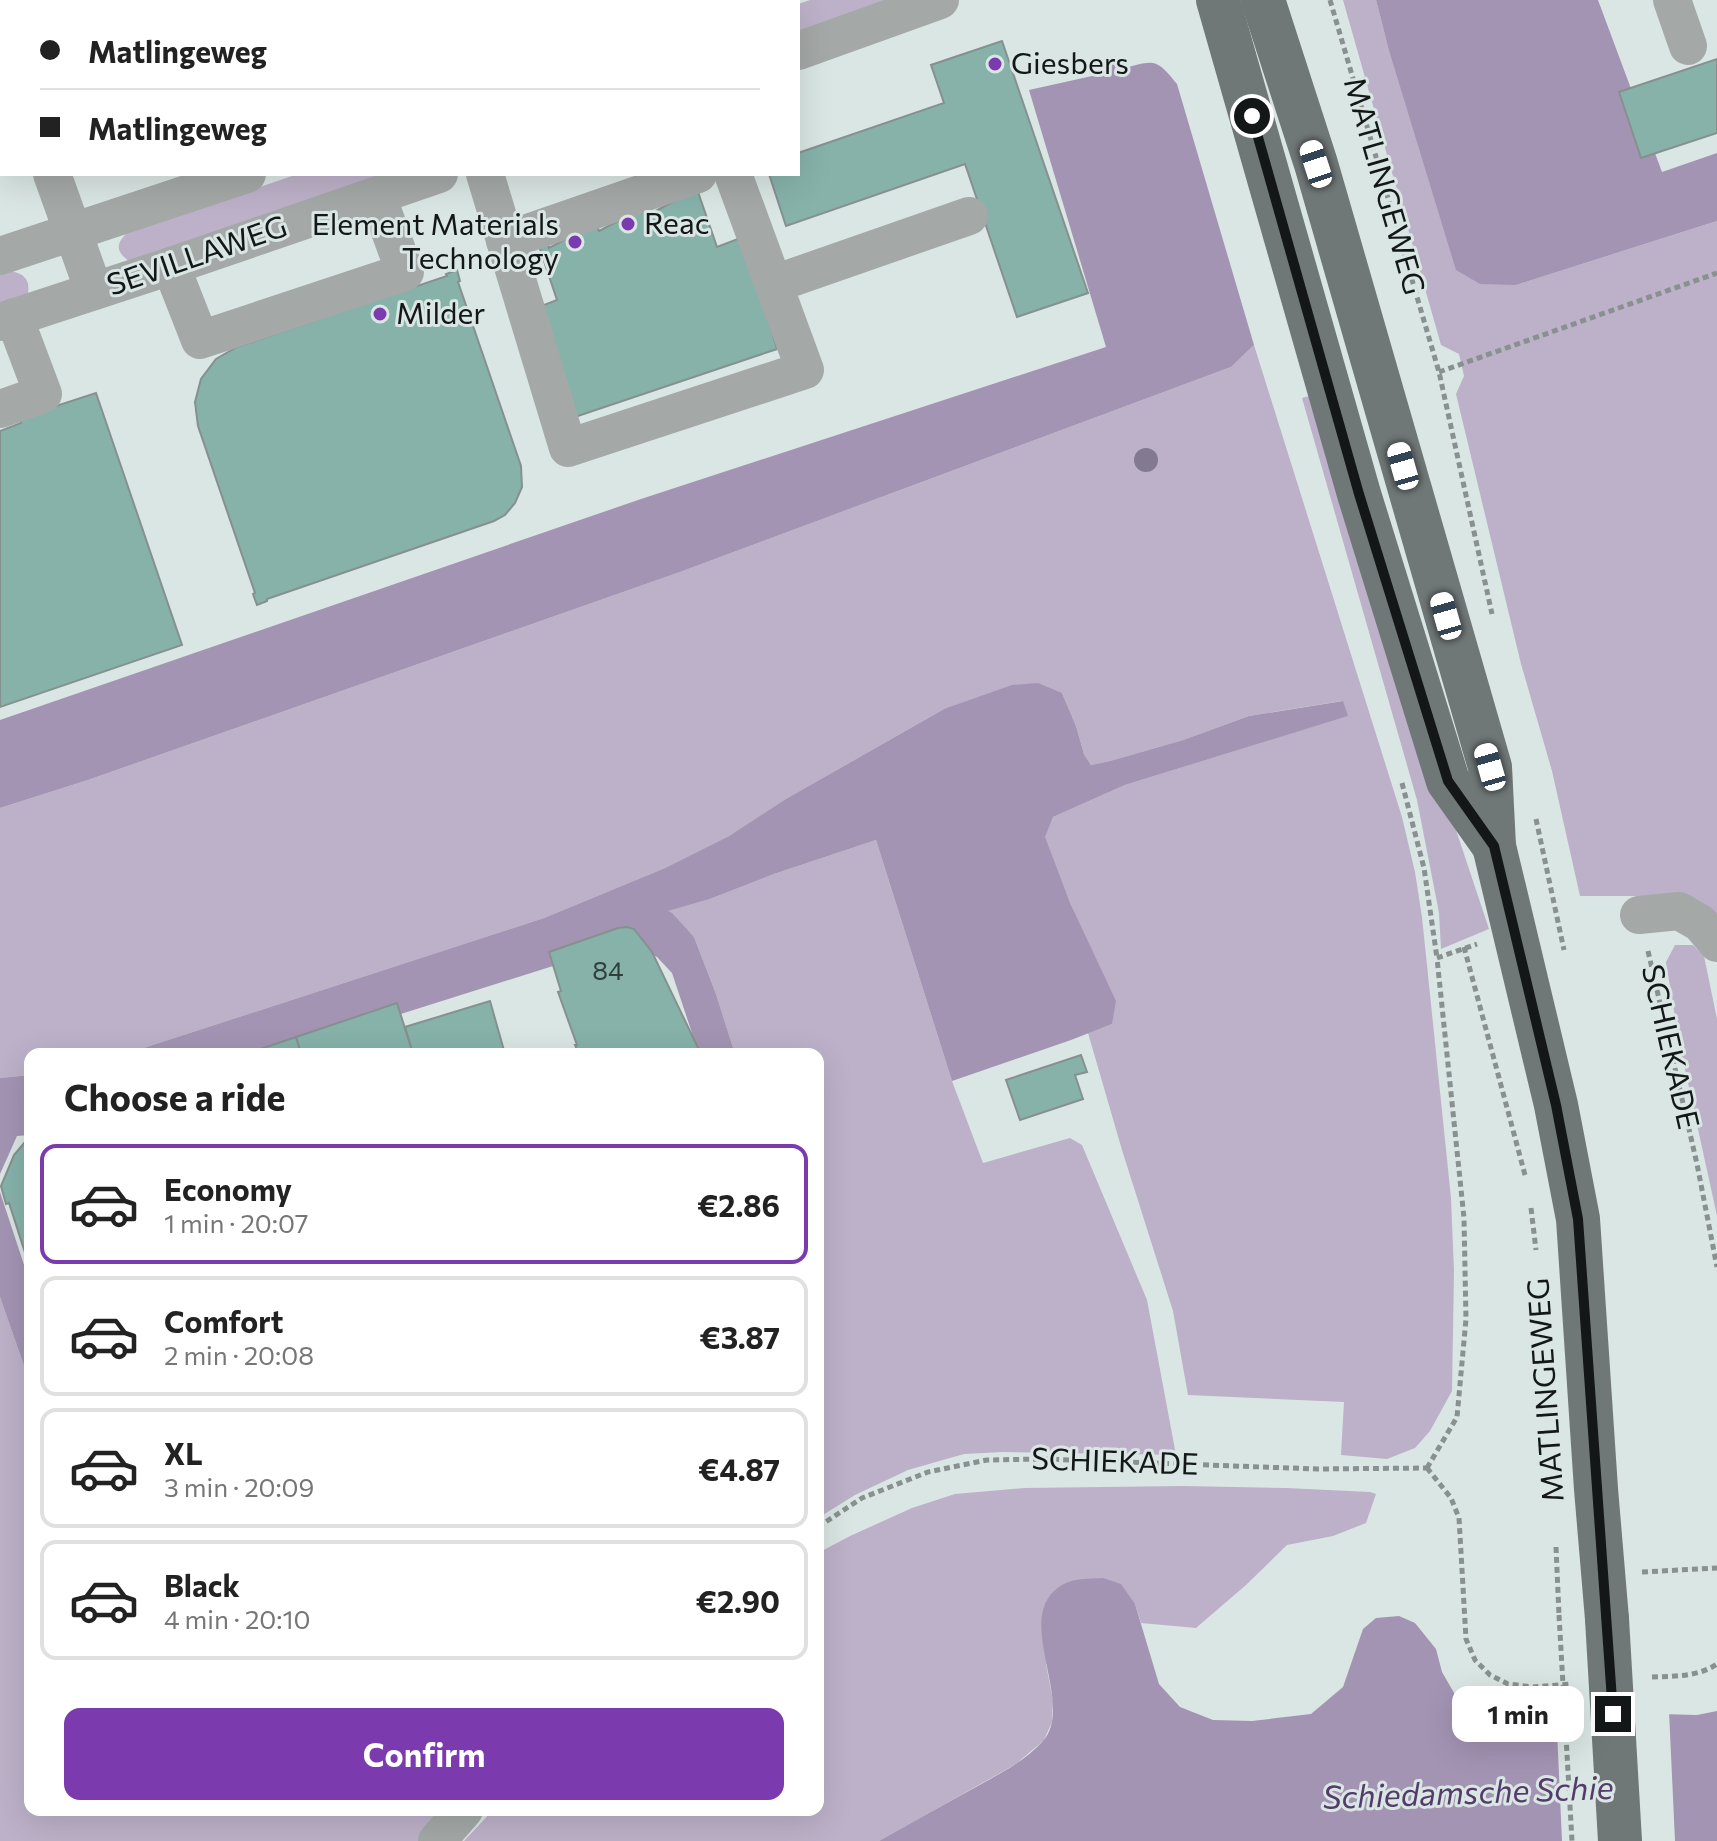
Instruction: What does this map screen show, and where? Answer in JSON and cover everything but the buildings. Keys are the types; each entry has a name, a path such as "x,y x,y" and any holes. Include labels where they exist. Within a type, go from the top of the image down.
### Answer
{"main road":[{"name":"MATLINGEWEG","path":"1218,0 1355,479 1448,781 1494,846"},
{"name":"MATLINGEWEG","path":"1263,0 1316,164 1490,767 1494,846 1556,1105 1578,1219 1620,1841"}],"street":[{"path":"800,50 940,0"},
{"path":"1672,0 1688,46"},
{"path":"53,176 94,291"},
{"name":"SEVILLAWEG","path":"0,256 241,176"},
{"name":"SEVILLAWEG","path":"7,320 433,176"},
{"path":"486,176 568,448 805,370 734,176"},
{"path":"505,241 692,176"},
{"path":"171,266 200,340 405,272 377,196"},
{"path":"774,284 969,216"},
{"path":"0,409 43,394 7,320"},
{"path":"1639,915 1679,911 1700,923 1717,943"},
{"path":"437,1841 459,1816"}],"path":[{"name":"MATLINGEWEG","path":"1330,0 1439,372 1717,273"},
{"name":"SCHIEKADE","path":"1639,915 1697,1164 1717,1267"},
{"path":"1515,932 1437,958 1464,1218 1466,1319 1457,1417 1427,1468 1451,1498 1459,1518 1466,1639 1475,1660 1490,1675 1508,1684 1533,1687 1581,1683"},
{"path":"1464,947 1525,1176"},
{"name":"MATLINGEWEG","path":"1531,1206 1536,1253"},
{"name":"SCHIEKADE","path":"824,1523 862,1498 928,1472 987,1460 1044,1459 1317,1469 1427,1468"},
{"name":"MATLINGEWEG","path":"1556,1535 1572,1841"},
{"path":"1637,1573 1717,1568"},
{"path":"1644,1678 1692,1674 1717,1664"}],"shaded area":[{"path":"810,0 904,0 800,35 800,3"},
{"path":"1343,0 1376,0 1388,47 1516,285 1717,221 1717,917 1690,899 1580,896 1552,771 1521,664 1456,394 1464,376 1459,354 1441,345"},
{"path":"292,176 388,176 129,261 119,250 119,243 128,232"},
{"path":"11,271 25,278 28,293 0,308 0,274"},
{"path":"1254,345 1402,817 1415,872 1451,1198 1454,1271 1452,1391 1430,1431 1415,1448 1387,1459 1341,1455 1344,1402 1188,1395 1173,1311 1088,1033 1112,1024 1044,837 1053,817 1125,785 1347,716 1342,701 1249,716 1183,740 1091,765 1062,693 944,709 784,800 729,836 665,868 544,918 143,1048 24,1048 24,1076 0,1078 0,808 88,780 680,572 1231,367"},
{"path":"1320,393 1403,684 1489,929 1441,949 1439,913 1417,800 1302,398"},
{"path":"876,840 952,1081 983,1163 1070,1138 1082,1145 1147,1300 1176,1455 964,1454 908,1470 855,1495 824,1514 824,1048 733,1048 694,937 667,911 710,899"},
{"path":"1675,945 1693,945 1704,956 1717,1019 1717,1216 1679,1042 1666,962"},
{"path":"0,1297 24,1366 24,1816 442,1816 419,1841 0,1841"},
{"path":"1183,1486 1376,1494 1366,1523 1333,1536 1287,1545 1196,1628 1141,1623 1135,1604 1046,1664 1053,1701 1052,1722 1044,1740 1016,1764 879,1841 464,1841 487,1816 824,1816 824,1550 912,1508 955,1494 1025,1488"}],"water":[{"path":"1376,0 1598,0 1662,172 1717,153 1717,221 1516,285 1480,284 1456,270"},
{"path":"1119,62 1121,69 1153,63 1177,84 1254,345 1231,367 680,572 88,780 0,808 0,720 641,499 1106,347 1029,90 1110,72 1108,65"},
{"path":"1038,683 1062,693 1091,765 1183,740 1249,716 1343,701 1348,716 1125,785 1053,817 1045,837 1071,905 1116,1001 1112,1024 952,1081 876,840 668,911 694,937 733,1048 697,1048 672,973 657,957 642,949 572,960 293,1048 143,1048 544,918 665,868 729,836 784,800 944,709 1012,685"},
{"path":"24,1076 24,1135 17,1136 0,1174 0,1078"},
{"path":"0,1192 24,1265 24,1366 0,1297"},
{"name":"Schiedamsche Schie","path":"1103,1578 1121,1584 1135,1604 1159,1684 1180,1707 1213,1720 1252,1721 1311,1714 1343,1687 1363,1629 1376,1618 1399,1616 1415,1623 1436,1649 1442,1672 1457,1698 1476,1709 1697,1715 1717,1711 1717,1841 879,1841 1011,1767 1042,1742 1051,1725 1053,1705 1042,1636 1042,1615 1049,1597 1066,1583"}],"pier":[{"path":"1556,1708 1669,1711 1675,1841 1562,1841"}],"place":[{"name":"Giesbers","path":"995,64"},
{"name":"Reac","path":"628,224"},
{"name":"Element Materials Technology","path":"575,242"},
{"name":"Milder","path":"380,314"}],"route":[{"path":"1252,116 1359,494 1448,781 1494,846 1556,1105 1578,1219 1613,1714"}]}
